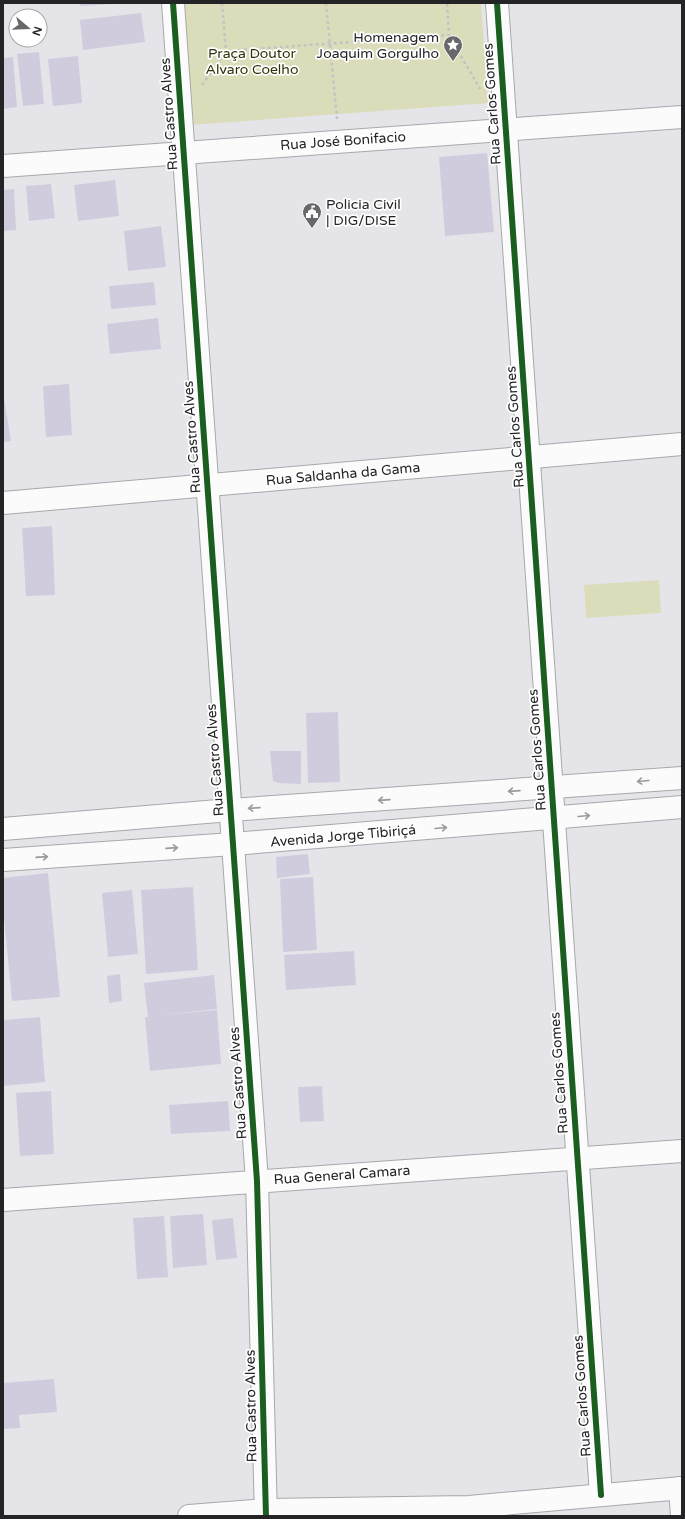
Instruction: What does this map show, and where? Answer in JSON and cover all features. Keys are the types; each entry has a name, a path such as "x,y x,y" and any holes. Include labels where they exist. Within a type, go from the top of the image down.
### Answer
{"street":[{"name":"Rua Castro Alves","path":"173,3 257,1181 265,1513"},
{"name":"Rua Carlos Gomes","path":"497,3 601,1495"},
{"name":"Rua José Bonifacio","path":"3,166 682,117"},
{"name":"Rua Saldanha da Gama","path":"3,503 682,444"},
{"path":"3,829 230,810 552,789 682,778"},
{"name":"Avenida Jorge Tibiriçá","path":"3,860 554,819 682,807"},
{"name":"Rua General Camara","path":"3,1200 682,1151"},
{"path":"189,1516 265,1513 470,1511 601,1495 681,1488 682,1516"}],"path":[{"path":"222,3 226,51 449,35"},
{"path":"326,3 339,142"},
{"path":"447,3 449,35 484,96"}],"green space":[{"name":"Praça Doutor Alvaro Coelho","path":"183,3 481,3 488,103 191,125"},
{"path":"659,580 661,613 586,618 584,585"}],"building":[{"path":"80,3 115,3 115,4 80,6"},
{"path":"141,13 145,42 83,50 80,20"},
{"path":"39,52 44,104 23,106 17,54"},
{"path":"78,56 82,103 53,106 48,59"},
{"path":"13,57 17,107 3,109 3,58"},
{"path":"487,153 494,232 445,236 439,157"},
{"path":"115,180 119,216 78,221 74,185"},
{"path":"51,184 55,218 29,221 26,186"},
{"path":"14,189 16,230 3,231 3,190"},
{"path":"161,226 166,267 128,271 124,231"},
{"path":"154,282 156,305 111,309 109,286"},
{"path":"158,318 161,349 110,354 107,324"},
{"path":"69,384 72,435 46,437 43,386"},
{"path":"3,398 11,441 3,442"},
{"path":"52,526 55,595 26,596 22,528"},
{"path":"338,712 340,782 308,783 306,713"},
{"path":"270,751 301,751 301,784 278,783 273,781"},
{"path":"308,854 310,874 277,878 276,857"},
{"path":"48,873 60,997 12,1001 3,907 3,878"},
{"path":"313,877 317,950 283,952 280,879"},
{"path":"193,887 198,970 146,974 141,890"},
{"path":"132,890 138,954 108,957 102,893"},
{"path":"354,951 356,985 286,990 284,955"},
{"path":"120,974 122,1001 109,1003 107,976"},
{"path":"214,975 217,1009 161,1015 217,1010 221,1064 150,1071 145,1017 148,1017 144,983"},
{"path":"40,1017 45,1082 3,1086 3,1020"},
{"path":"322,1086 324,1121 300,1122 298,1087"},
{"path":"51,1091 54,1154 20,1156 16,1093"},
{"path":"228,1101 230,1131 171,1134 169,1105"},
{"path":"203,1214 207,1265 173,1268 170,1216"},
{"path":"164,1216 168,1277 137,1279 133,1218"},
{"path":"233,1218 237,1258 216,1260 212,1220"},
{"path":"54,1379 57,1412 19,1415 20,1428 3,1429 3,1383"}],"cycle path":[{"path":"173,3 257,1181 266,1516"},
{"path":"497,3 601,1495"}],"place":[{"name":"Homenagem Joaquim Gorgulho","path":"453,62"},
{"name":"Policia Civil | DIG/DISE","path":"312,229"}]}
